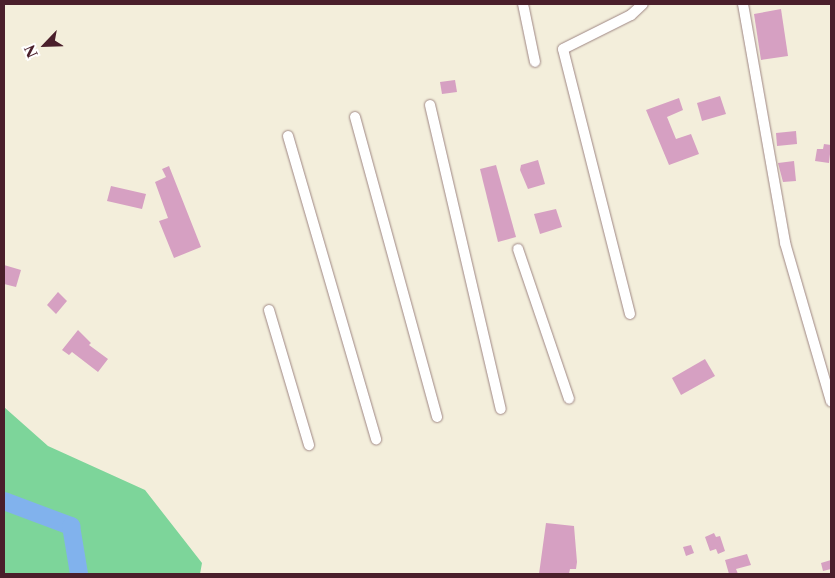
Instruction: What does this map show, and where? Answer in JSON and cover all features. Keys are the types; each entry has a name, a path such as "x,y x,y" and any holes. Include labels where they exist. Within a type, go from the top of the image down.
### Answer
{"street":[{"path":"523,4 535,62"},
{"path":"630,314 562,50 631,15 643,4"},
{"path":"743,4 785,243 831,401"},
{"path":"430,106 500,409"},
{"path":"356,117 437,417"},
{"path":"288,136 376,439"},
{"path":"518,249 568,399"},
{"path":"269,310 308,445"}],"green space":[{"path":"4,407 48,446 145,490 202,563 200,574 4,574"}],"building":[{"path":"781,9 788,56 761,60 754,14"},
{"path":"455,80 457,92 442,94 440,82"},
{"path":"720,96 726,114 702,121 697,103"},
{"path":"679,98 683,110 667,117 676,139 691,134 699,154 669,165 646,110"},
{"path":"796,131 797,144 777,146 776,133"},
{"path":"824,144 831,145 829,163 815,161 817,149 823,149"},
{"path":"538,160 545,184 528,189 520,170 521,165"},
{"path":"794,161 796,181 783,182 778,163"},
{"path":"496,165 516,237 498,242 480,169"},
{"path":"169,166 201,247 174,258 159,221 168,218 155,182 166,177 162,169"},
{"path":"111,186 146,194 142,209 107,201"},
{"path":"556,209 562,227 540,234 534,214"},
{"path":"4,265 21,270 16,287 4,284"},
{"path":"58,292 67,301 56,314 47,305"},
{"path":"78,330 91,343 89,345 108,359 98,372 72,352 69,355 62,350"},
{"path":"705,359 715,376 681,395 672,378"},
{"path":"546,523 574,526 577,562 576,569 570,569 569,574 539,574"},
{"path":"714,533 716,537 720,536 725,551 718,554 716,549 710,551 705,537"},
{"path":"691,545 694,553 686,556 683,547"},
{"path":"747,554 751,565 736,569 738,574 729,574 725,560"},
{"path":"831,560 831,569 823,571 821,563"}],"waterway":[{"path":"4,501 71,526 79,574"}]}
